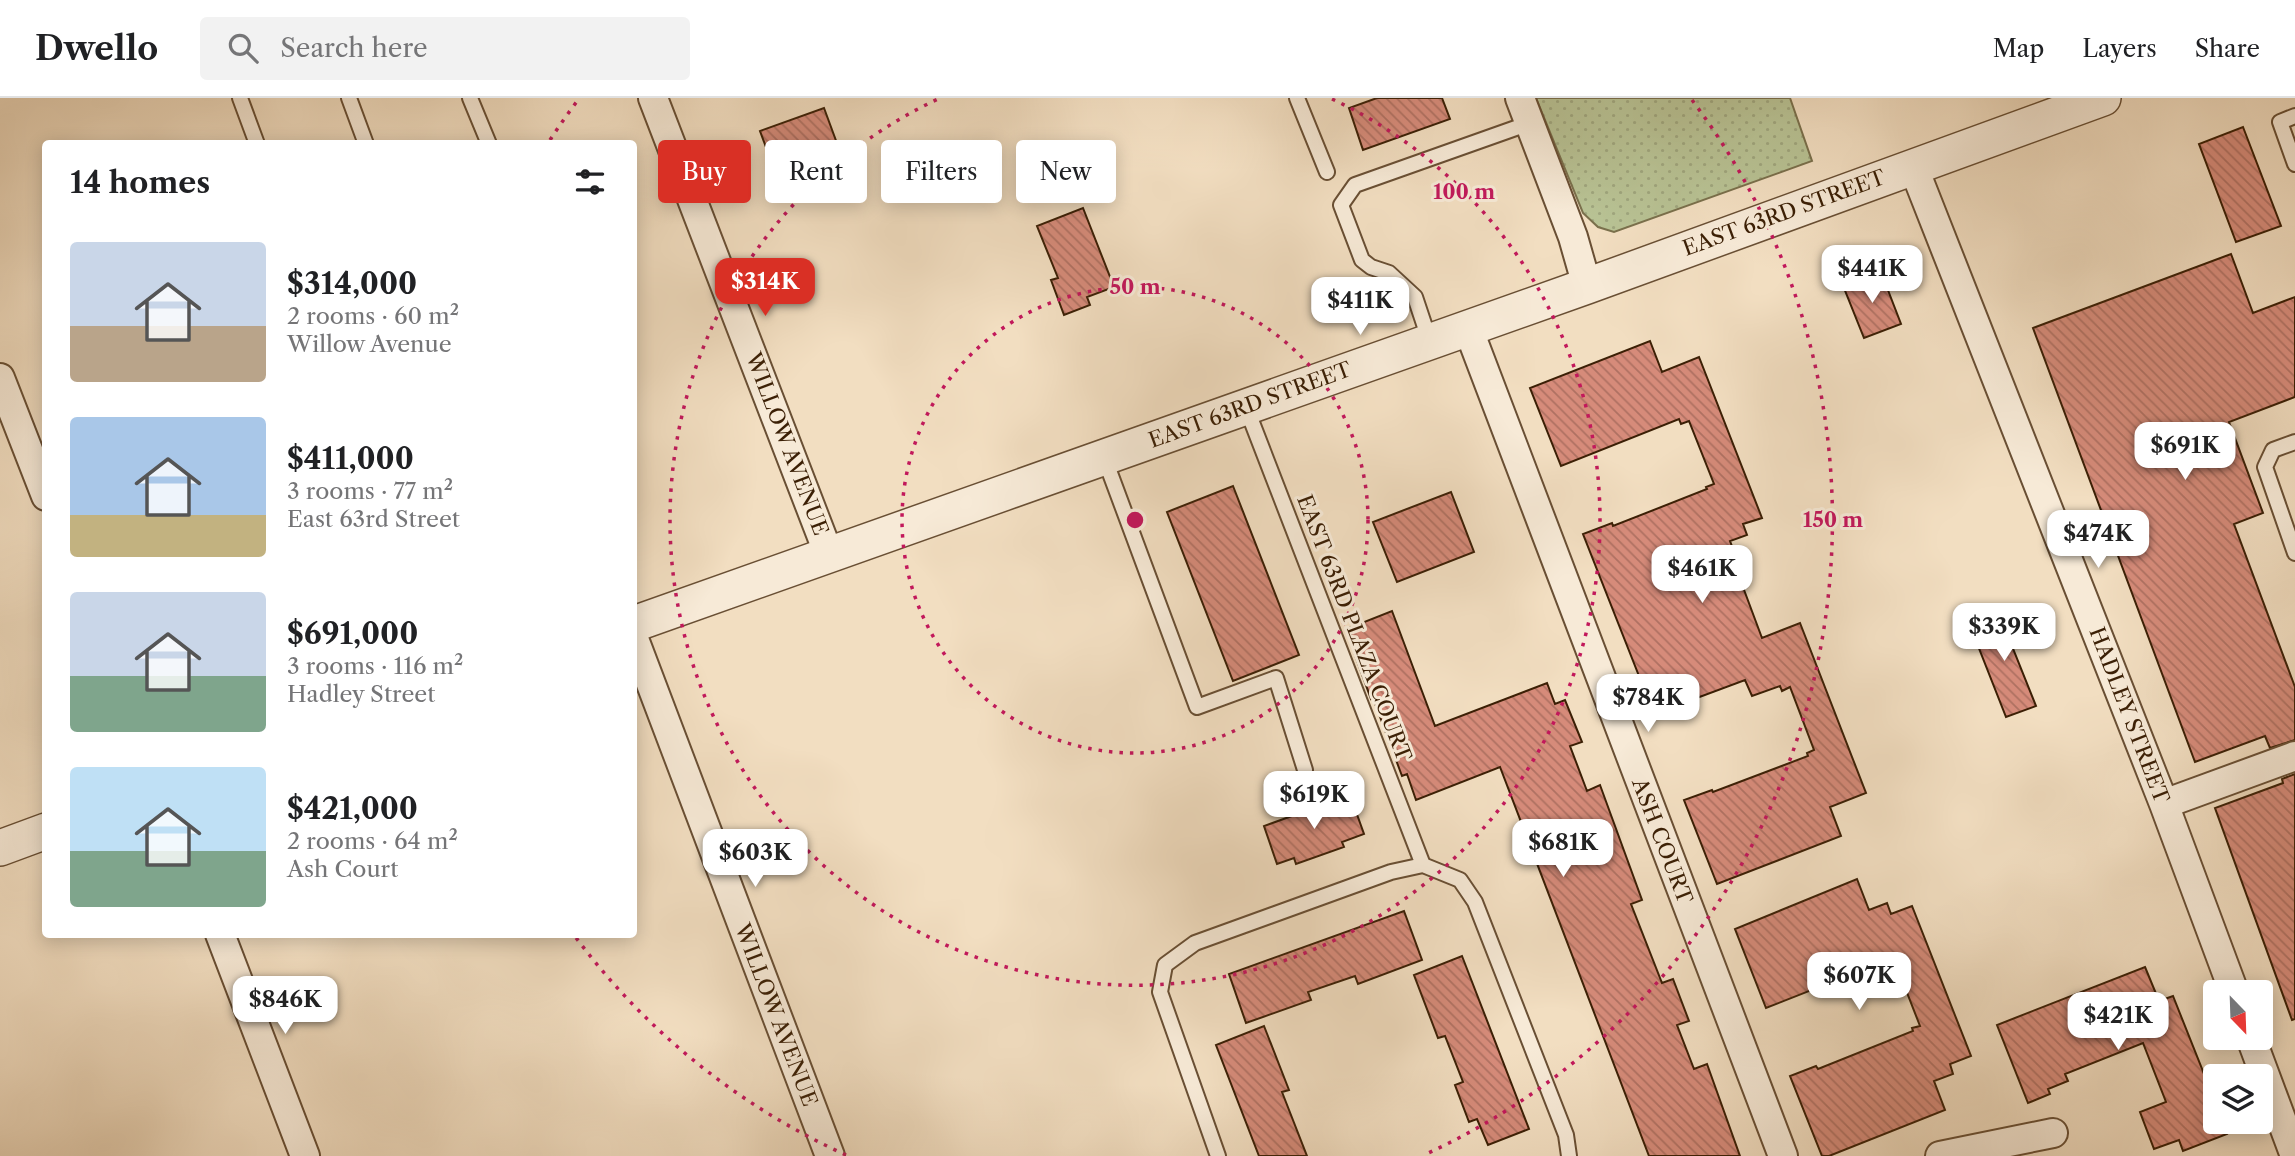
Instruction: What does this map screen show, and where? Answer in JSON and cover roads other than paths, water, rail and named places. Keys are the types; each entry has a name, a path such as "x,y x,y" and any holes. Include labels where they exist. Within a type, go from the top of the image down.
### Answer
{"street":[{"name":"WILLOW AVENUE","path":"655,98 829,555"},
{"name":"EAST 63RD STREET","path":"637,623 1587,286 2103,98"},
{"path":"1525,111 1575,243 1587,286"},
{"name":"HADLEY STREET","path":"1913,166 2164,804 2230,980"},
{"name":"ASH COURT","path":"1468,328 1783,1156"},
{"path":"0,378 42,486"},
{"name":"WILLOW AVENUE","path":"637,647 830,1156"},
{"path":"2164,804 2295,756"},
{"path":"0,848 42,832"},
{"path":"222,938 305,1156"},
{"path":"2255,1050 2295,1156"},
{"path":"1940,1156 2053,1133"}],"lane":[{"path":"240,98 256,140"},
{"path":"349,98 365,140"},
{"path":"470,98 487,140"},
{"path":"1297,98 1327,172"},
{"path":"1430,342 1415,297 1389,273 1371,267 1362,260 1341,205 1355,185 1525,111"},
{"path":"2295,116 2280,122 2295,164"},
{"name":"EAST 63RD PLAZA COURT","path":"1246,407 1423,865"},
{"path":"2295,442 2273,450 2265,467 2295,553"},
{"path":"1104,457 1197,707 1276,678 1305,770"},
{"path":"1218,1156 1160,992 1165,965 1195,943 1391,872 1423,865 1460,880 1475,902 1566,1135 1569,1156"}]}
